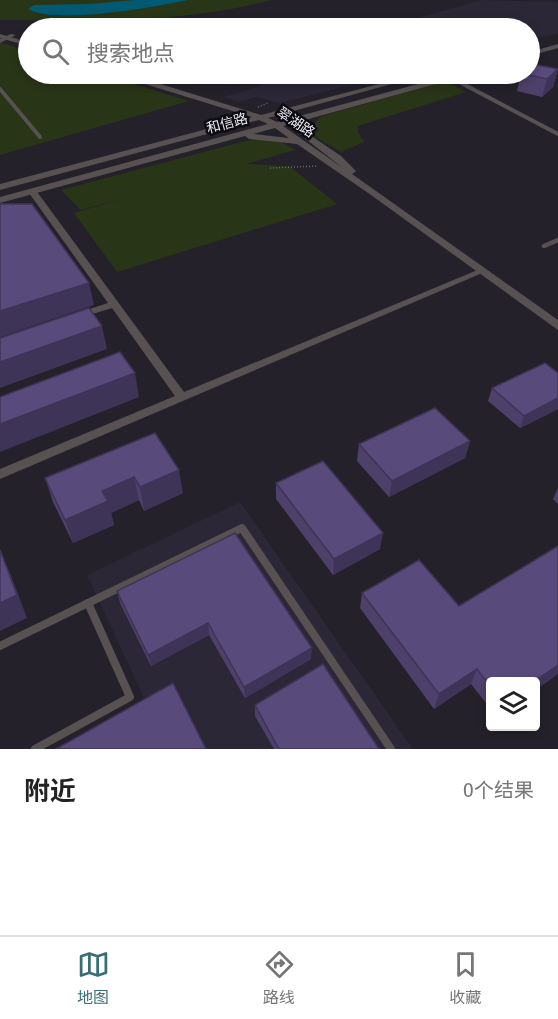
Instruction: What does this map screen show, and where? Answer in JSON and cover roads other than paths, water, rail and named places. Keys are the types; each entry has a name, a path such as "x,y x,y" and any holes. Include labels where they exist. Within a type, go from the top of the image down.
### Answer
{"street":[{"path":"540,42 558,38"},
{"path":"540,51 558,46"},
{"name":"翠湖路","path":"156,84 264,116"},
{"name":"翠湖路","path":"168,84 264,116 312,140 338,158 375,193"},
{"name":"和信路","path":"0,187 386,84"},
{"name":"和信路","path":"0,200 423,84"},
{"path":"312,140 308,131 310,126 318,116 329,109"},
{"name":"翠湖路","path":"279,123 302,144 375,193 558,326"},
{"path":"217,140 256,136 279,138 302,144"},
{"path":"32,191 182,398"},
{"path":"0,474 483,272"},
{"path":"73,318 114,304"}],"lane":[{"path":"462,84 558,134"},
{"path":"0,89 40,136"},
{"path":"544,246 558,240"},
{"path":"0,646 242,528 391,749"},
{"path":"35,749 130,697 88,603"}],"water":[{"path":"188,0 154,7 82,15 41,13 28,9 34,5"}]}
